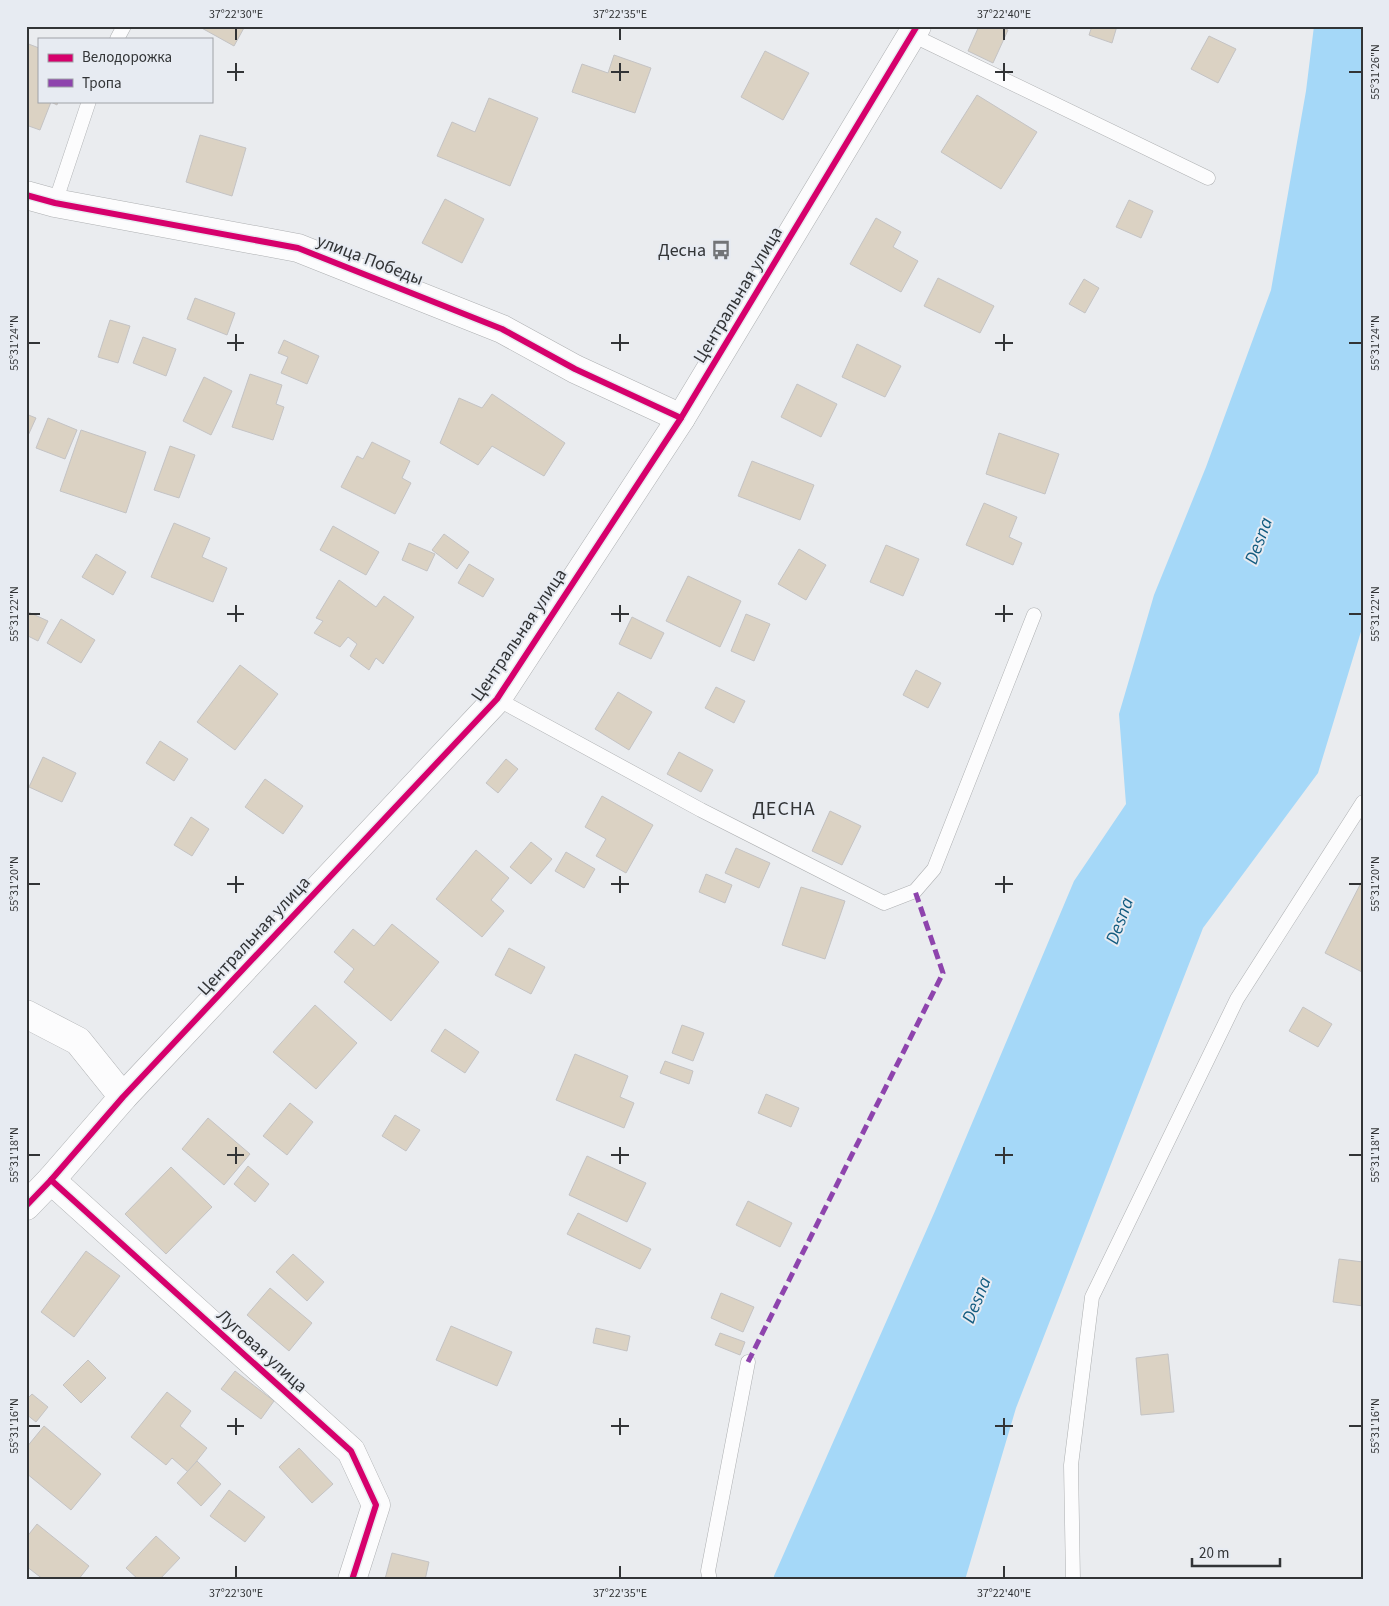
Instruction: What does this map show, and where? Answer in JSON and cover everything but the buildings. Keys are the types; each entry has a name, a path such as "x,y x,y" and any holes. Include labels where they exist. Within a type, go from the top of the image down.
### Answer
{"street":[{"name":"Центральная улица","path":"26,1206 123,1097 497,699 680,418 915,30"},
{"name":"улица Победы","path":"26,195 55,203 298,248 502,329 575,369 680,418"},
{"path":"26,1014 78,1041 123,1097"},
{"name":"Луговая улица","path":"51,1180 351,1451 376,1505 352,1580"}],"lane":[{"path":"118,38 124,26"},
{"path":"915,30 1208,178"},
{"path":"55,203 89,102"},
{"path":"497,699 701,810 884,903 915,891 934,869 1034,615"},
{"path":"1073,1580 1071,1465 1092,1297 1237,999 1363,802"},
{"path":"710,1580 708,1571 748,1362"}],"water":[{"name":"Desna","path":"1314,26 1363,26 1363,625 1318,773 1203,928 1016,1408 965,1580 774,1580 774,1576 935,1211 1074,881 1126,804 1119,714 1154,595 1206,467 1271,290 1306,91"}],"marked path":[{"path":"748,1362 943,973 915,891"}],"cycle path":[{"path":"26,1206 123,1097 497,699 681,418 917,26"},
{"path":"26,195 55,203 298,248 502,329 575,369 681,418"},
{"path":"51,1180 351,1451 376,1505 352,1580"}],"place":[{"name":"Десна","path":"721,250"}],"district":[{"name":"ДЕСНА","path":"784,809"}]}
